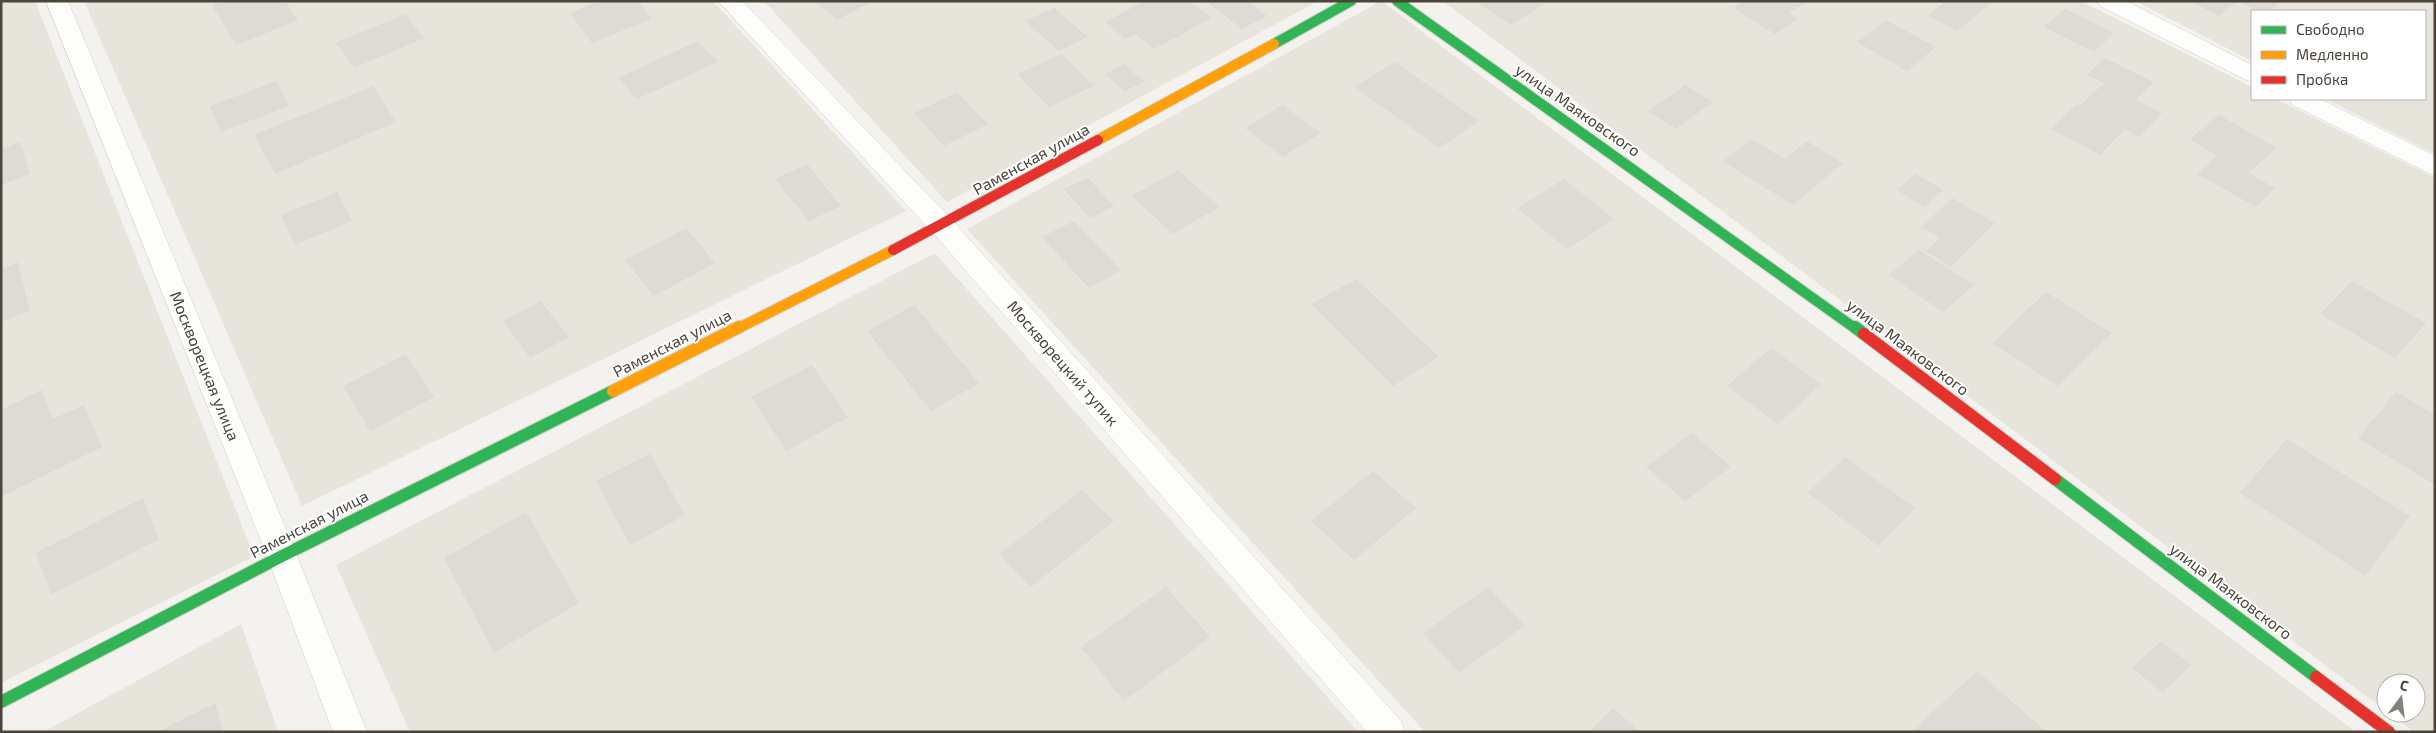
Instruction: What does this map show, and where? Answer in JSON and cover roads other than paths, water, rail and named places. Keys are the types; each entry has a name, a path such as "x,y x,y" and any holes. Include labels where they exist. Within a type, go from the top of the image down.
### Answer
{"street":[{"name":"Москворецкая улица","path":"57,1 282,556 350,732"},
{"name":"Москворецкий тупик","path":"729,1 942,226 1389,732"},
{"name":"Раменская улица","path":"1,702 282,556 942,226 1350,1"},
{"name":"улица Маяковского","path":"1397,1 1836,313 2389,732"},
{"path":"2108,1 2251,73"},
{"path":"2302,100 2435,167"}]}
